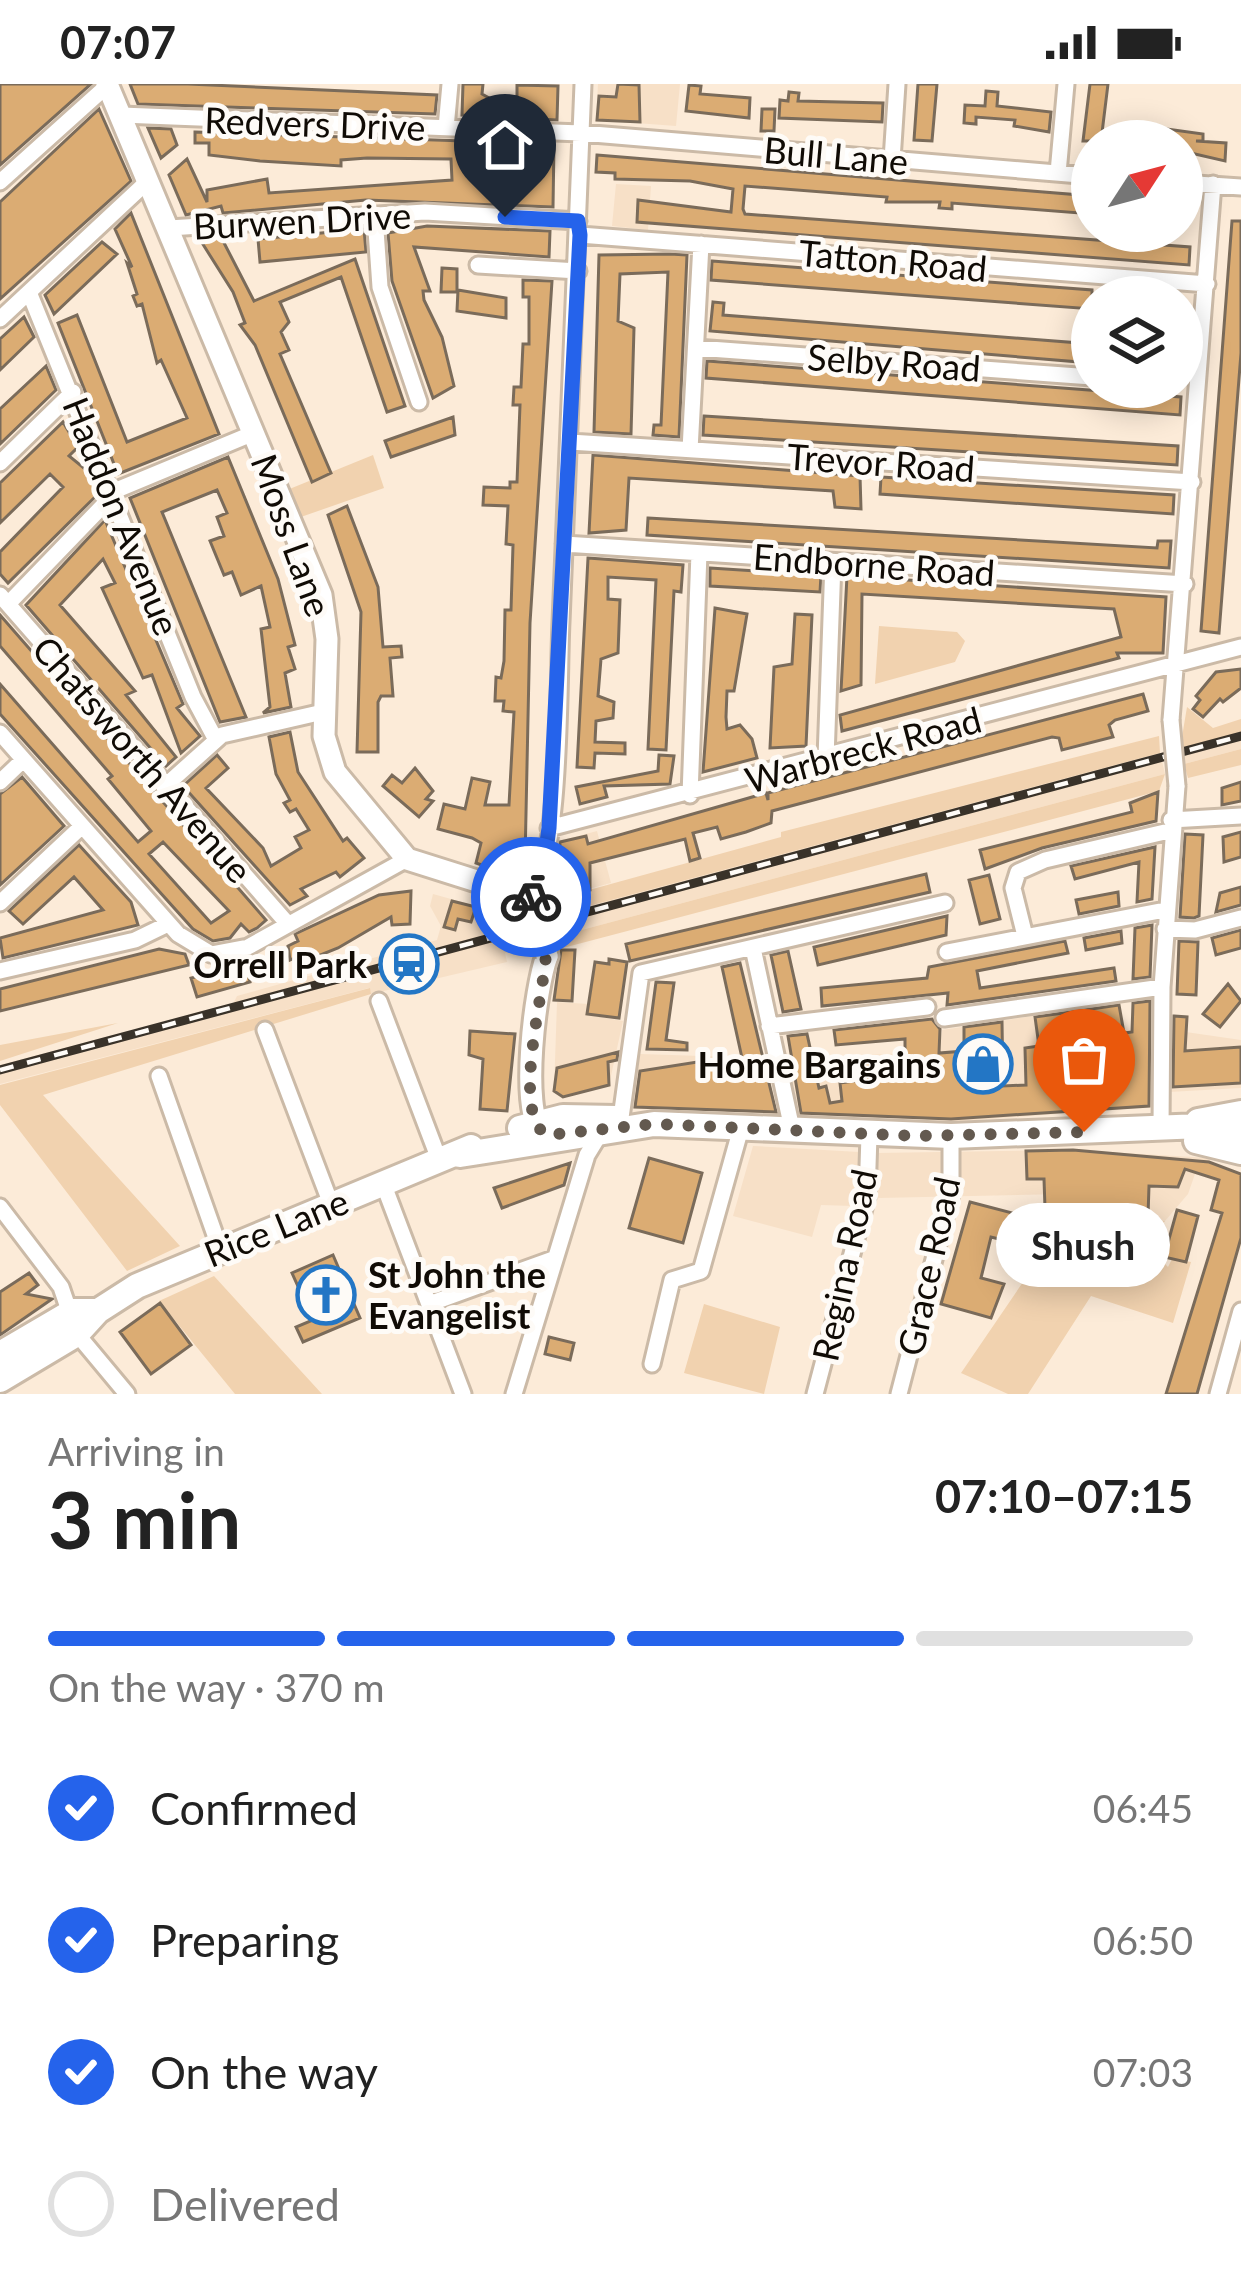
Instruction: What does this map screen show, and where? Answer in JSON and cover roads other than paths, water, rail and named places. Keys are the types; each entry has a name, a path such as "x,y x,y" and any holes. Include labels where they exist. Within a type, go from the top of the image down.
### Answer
{"highway":[{"path":"1167,1129 1217,1114 1241,1113"},
{"name":"Rice Lane","path":"0,1354 83,1319 220,1249 532,1127 654,1124 951,1136 1167,1129"},
{"path":"1167,1129 1201,1126 1241,1134"},
{"path":"1167,1129 1187,1139 1241,1152"},
{"name":"Rice Lane","path":"0,1380 83,1319"}],"main road":[{"name":"Moss Lane","path":"108,84 321,595 327,639 326,749 335,772 407,859"},
{"path":"407,859 532,905 547,956 538,998 532,1127"}],"street":[{"path":"0,182 108,84"},
{"path":"446,128 450,84"},
{"path":"532,905 543,872 549,828 583,84"},
{"path":"892,160 897,84"},
{"path":"1058,173 1066,84"},
{"name":"Redvers Drive","path":"121,115 580,133"},
{"name":"Bull Lane","path":"580,133 1071,174"},
{"path":"0,319 149,180"},
{"path":"1203,184 1241,187"},
{"path":"1203,309 1214,184"},
{"name":"Burwen Drive","path":"169,228 425,212 579,228"},
{"path":"375,216 380,287 419,402"},
{"name":"Tatton Road","path":"579,228 701,244 1207,284"},
{"path":"690,450 701,244"},
{"path":"478,265 578,271"},
{"name":"Haddon Avenue","path":"28,292 73,392 194,697 216,740"},
{"name":"Selby Road","path":"695,348 1071,375"},
{"path":"0,463 73,392"},
{"path":"1167,1129 1162,987 1170,826 1177,786 1171,720 1192,482 1191,408"},
{"path":"4,599 131,482 254,433"},
{"name":"Trevor Road","path":"570,442 1192,482"},
{"name":"Endborne Road","path":"564,544 1184,584"},
{"path":"690,795 699,553"},
{"path":"826,758 833,562"},
{"name":"Chatsworth Avenue","path":"4,599 286,923"},
{"name":"Warbreck Road","path":"549,828 690,795 1241,647"},
{"path":"164,787 216,740 237,730 323,712"},
{"path":"0,733 168,924 197,948 217,955 248,947 407,859"},
{"path":"0,782 23,760"},
{"path":"1025,936 1013,884 1022,869 1170,826 1241,817"},
{"path":"0,903 81,826"},
{"path":"514,1394 591,1144 614,1127 641,973 945,903"},
{"path":"947,952 1166,910"},
{"path":"1165,929 1195,930 1241,918"},
{"path":"0,971 135,940 168,924"},
{"path":"753,948 792,1129"},
{"path":"944,1018 1162,987"},
{"path":"379,1001 450,1158"},
{"path":"770,1026 927,1007"},
{"path":"265,1030 331,1204"},
{"path":"159,1076 220,1249"},
{"path":"652,1364 672,1280 701,1271 741,1128"},
{"name":"Regina Road","path":"815,1394 867,1197 869,1135"},
{"name":"Grace Road","path":"899,1394 951,1195 951,1136"},
{"path":"383,1183 463,1394"},
{"path":"0,1207 40,1254 127,1394"},
{"path":"429,1304 553,1259"},
{"path":"1218,1394 1234,1361 1241,1311"}],"railway":[{"path":"0,1070 1241,736"}],"place":[{"name":"Orrell Park","path":"409,964"},
{"name":"Home Bargains","path":"983,1064"},
{"name":"Shush","path":"1084,1132"},
{"name":"St John the Evangelist","path":"326,1295"}]}
